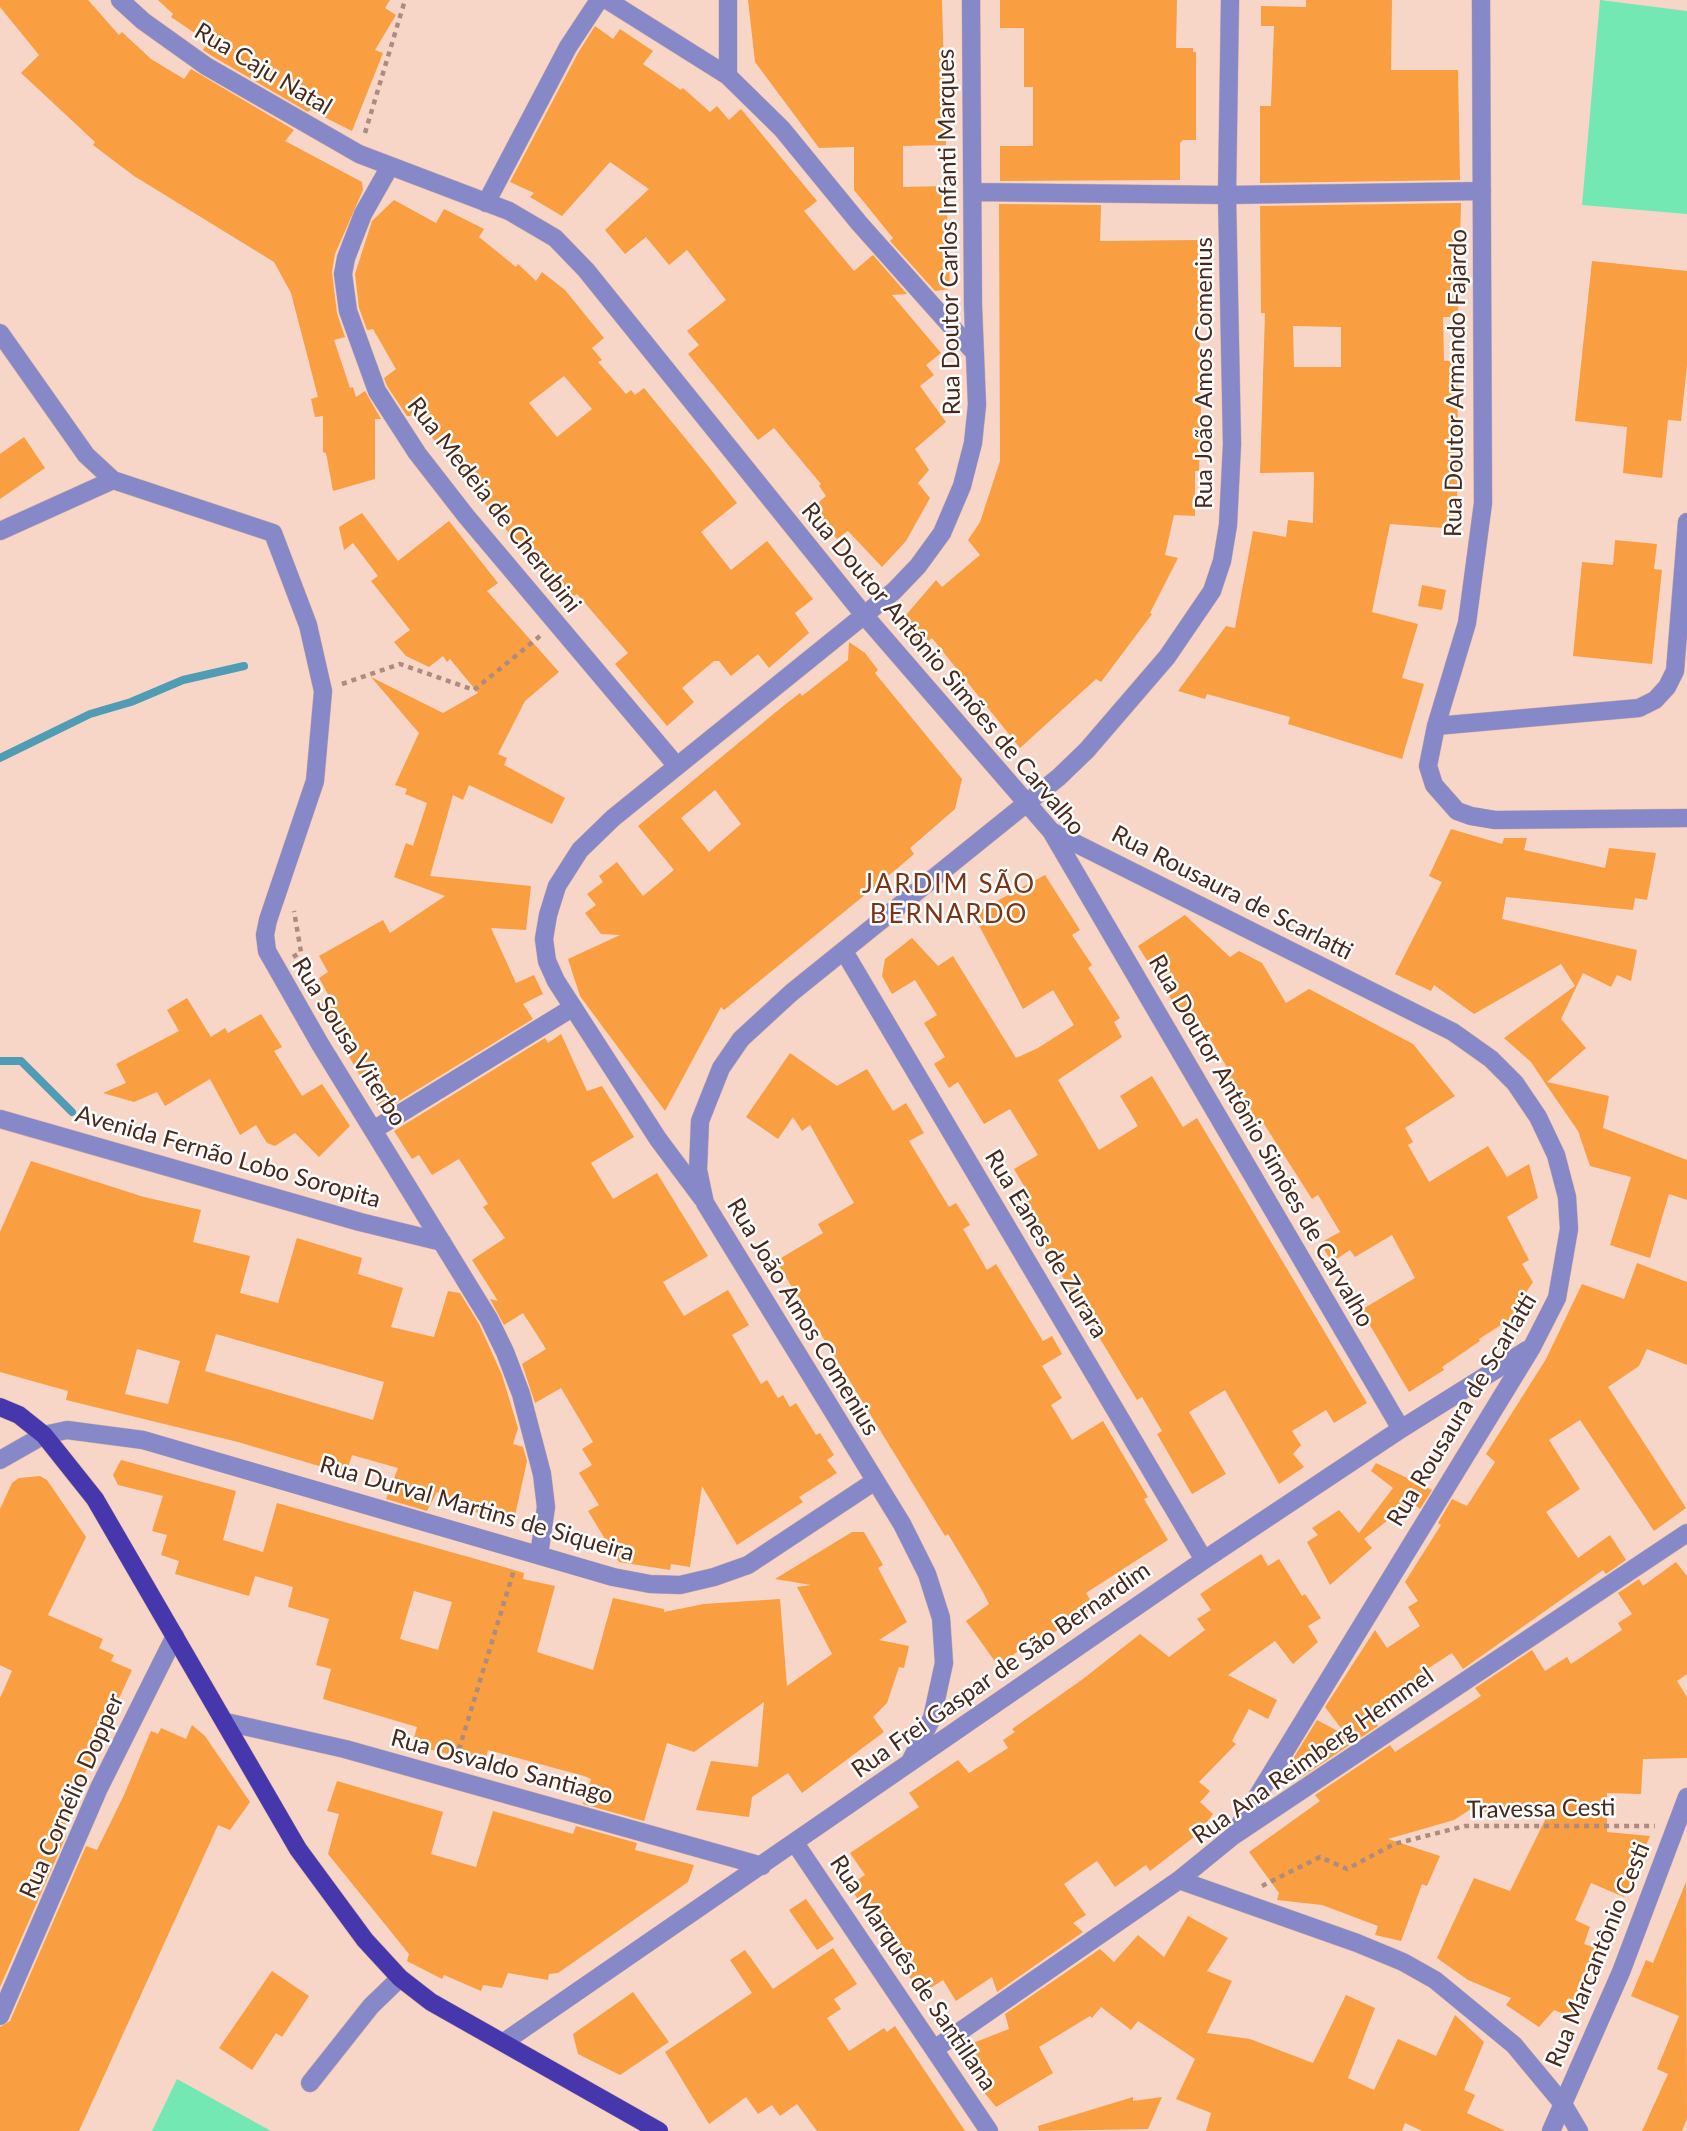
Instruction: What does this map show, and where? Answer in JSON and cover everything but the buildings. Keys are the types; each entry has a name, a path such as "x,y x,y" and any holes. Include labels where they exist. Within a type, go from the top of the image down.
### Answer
{"main road":[{"path":"0,1407 19,1415 44,1435 95,1500 298,1849 365,1940 400,1978 431,2002 659,2131"}],"street":[{"name":"Rua Caju Natal","path":"120,0 143,21 206,66 359,154 390,168"},
{"path":"486,204 568,47 600,0"},
{"path":"607,0 728,76 782,129 859,223 974,352"},
{"path":"728,76 729,0"},
{"name":"Rua Doutor Carlos Infanti Marques","path":"705,1203 658,1139 572,1007 547,961 544,939 557,886 580,850 676,765 864,615 918,566 942,533 962,486 973,443 977,405 974,352 971,0"},
{"name":"Rua João Amos Comenius","path":"911,1760 932,1718 944,1663 941,1618 927,1574 902,1524 705,1203 698,1170 701,1121 721,1068 741,1039 763,1017 1028,803 1087,750 1167,657 1212,591 1222,561 1232,444 1227,195 1230,0"},
{"name":"Rua Doutor Armando Fajardo","path":"1481,0 1483,503 1467,624 1436,726 1428,766 1434,785 1457,811 1495,820 1687,818"},
{"name":"Rua Doutor Antônio Simões de Carvalho","path":"390,168 509,211 555,238 586,270 864,615 1051,831 1401,1429"},
{"name":"Rua Medeia de Cherubini","path":"390,168 363,214 343,274 348,311 377,391 417,453 555,624 676,765"},
{"path":"974,192 1227,195 1482,191"},
{"path":"0,333 86,455 113,481 0,531"},
{"name":"Rua Sousa Viterbo","path":"113,481 273,533 308,625 323,691 316,781 264,935 274,967 489,1319 521,1394 540,1463 546,1507 539,1555"},
{"path":"1436,726 1639,708 1655,700 1667,687 1675,671 1687,522"},
{"name":"Rua Rousaura de Scarlatti","path":"1051,831 1453,1032 1491,1059 1515,1083 1538,1117 1552,1146 1567,1197 1569,1229 1557,1298 1532,1347 1233,1836"},
{"name":"Rua Eanes de Zurara","path":"845,953 1204,1560"},
{"path":"374,1129 572,1007"},
{"name":"Avenida Fernão Lobo Soropita","path":"0,1119 360,1222 442,1242"},
{"name":"Rua Frei Gaspar de São Bernardim","path":"505,2042 1204,1560 1401,1429 1532,1347"},
{"name":"Rua Durval Martins de Siqueira","path":"44,1435 67,1430 143,1440 613,1577 650,1584 680,1585 715,1577 767,1553 875,1481"},
{"path":"0,1461 44,1435"},
{"name":"Rua Ana Reimberg Hemmel","path":"936,2048 1179,1880 1233,1836 1687,1533"},
{"name":"Rua Cornélio Dopper","path":"0,2016 99,1788 175,1636"},
{"name":"Rua Osvaldo Santiago","path":"226,1723 293,1736 762,1866"},
{"name":"Rua Marcantônio Cesti","path":"1551,2131 1620,1972 1687,1797"},
{"name":"Rua Marquês de Santillana","path":"795,1843 936,2048 989,2131"},
{"path":"1179,1880 1357,1943 1403,1962 1435,1980 1514,2046 1563,2104 1579,2131"},
{"path":"310,2083 371,2006 400,1978"}],"path":[{"path":"359,154 405,0"},
{"path":"323,691 400,664 474,690 555,624"},
{"path":"450,1778 520,1549"},
{"name":"Travessa Cesti","path":"1256,1887 1270,1884 1320,1857 1347,1869 1394,1844 1465,1826 1676,1826"}],"green space":[{"path":"1600,0 1687,11 1687,214 1582,205"},
{"path":"177,2079 271,2131 152,2131"}],"waterway":[{"path":"0,758 90,714 131,702 183,680 244,666"},
{"path":"0,1061 21,1061 72,1112"}],"district":[{"name":"JARDIM SÃO BERNARDO","path":"949,900"}]}
